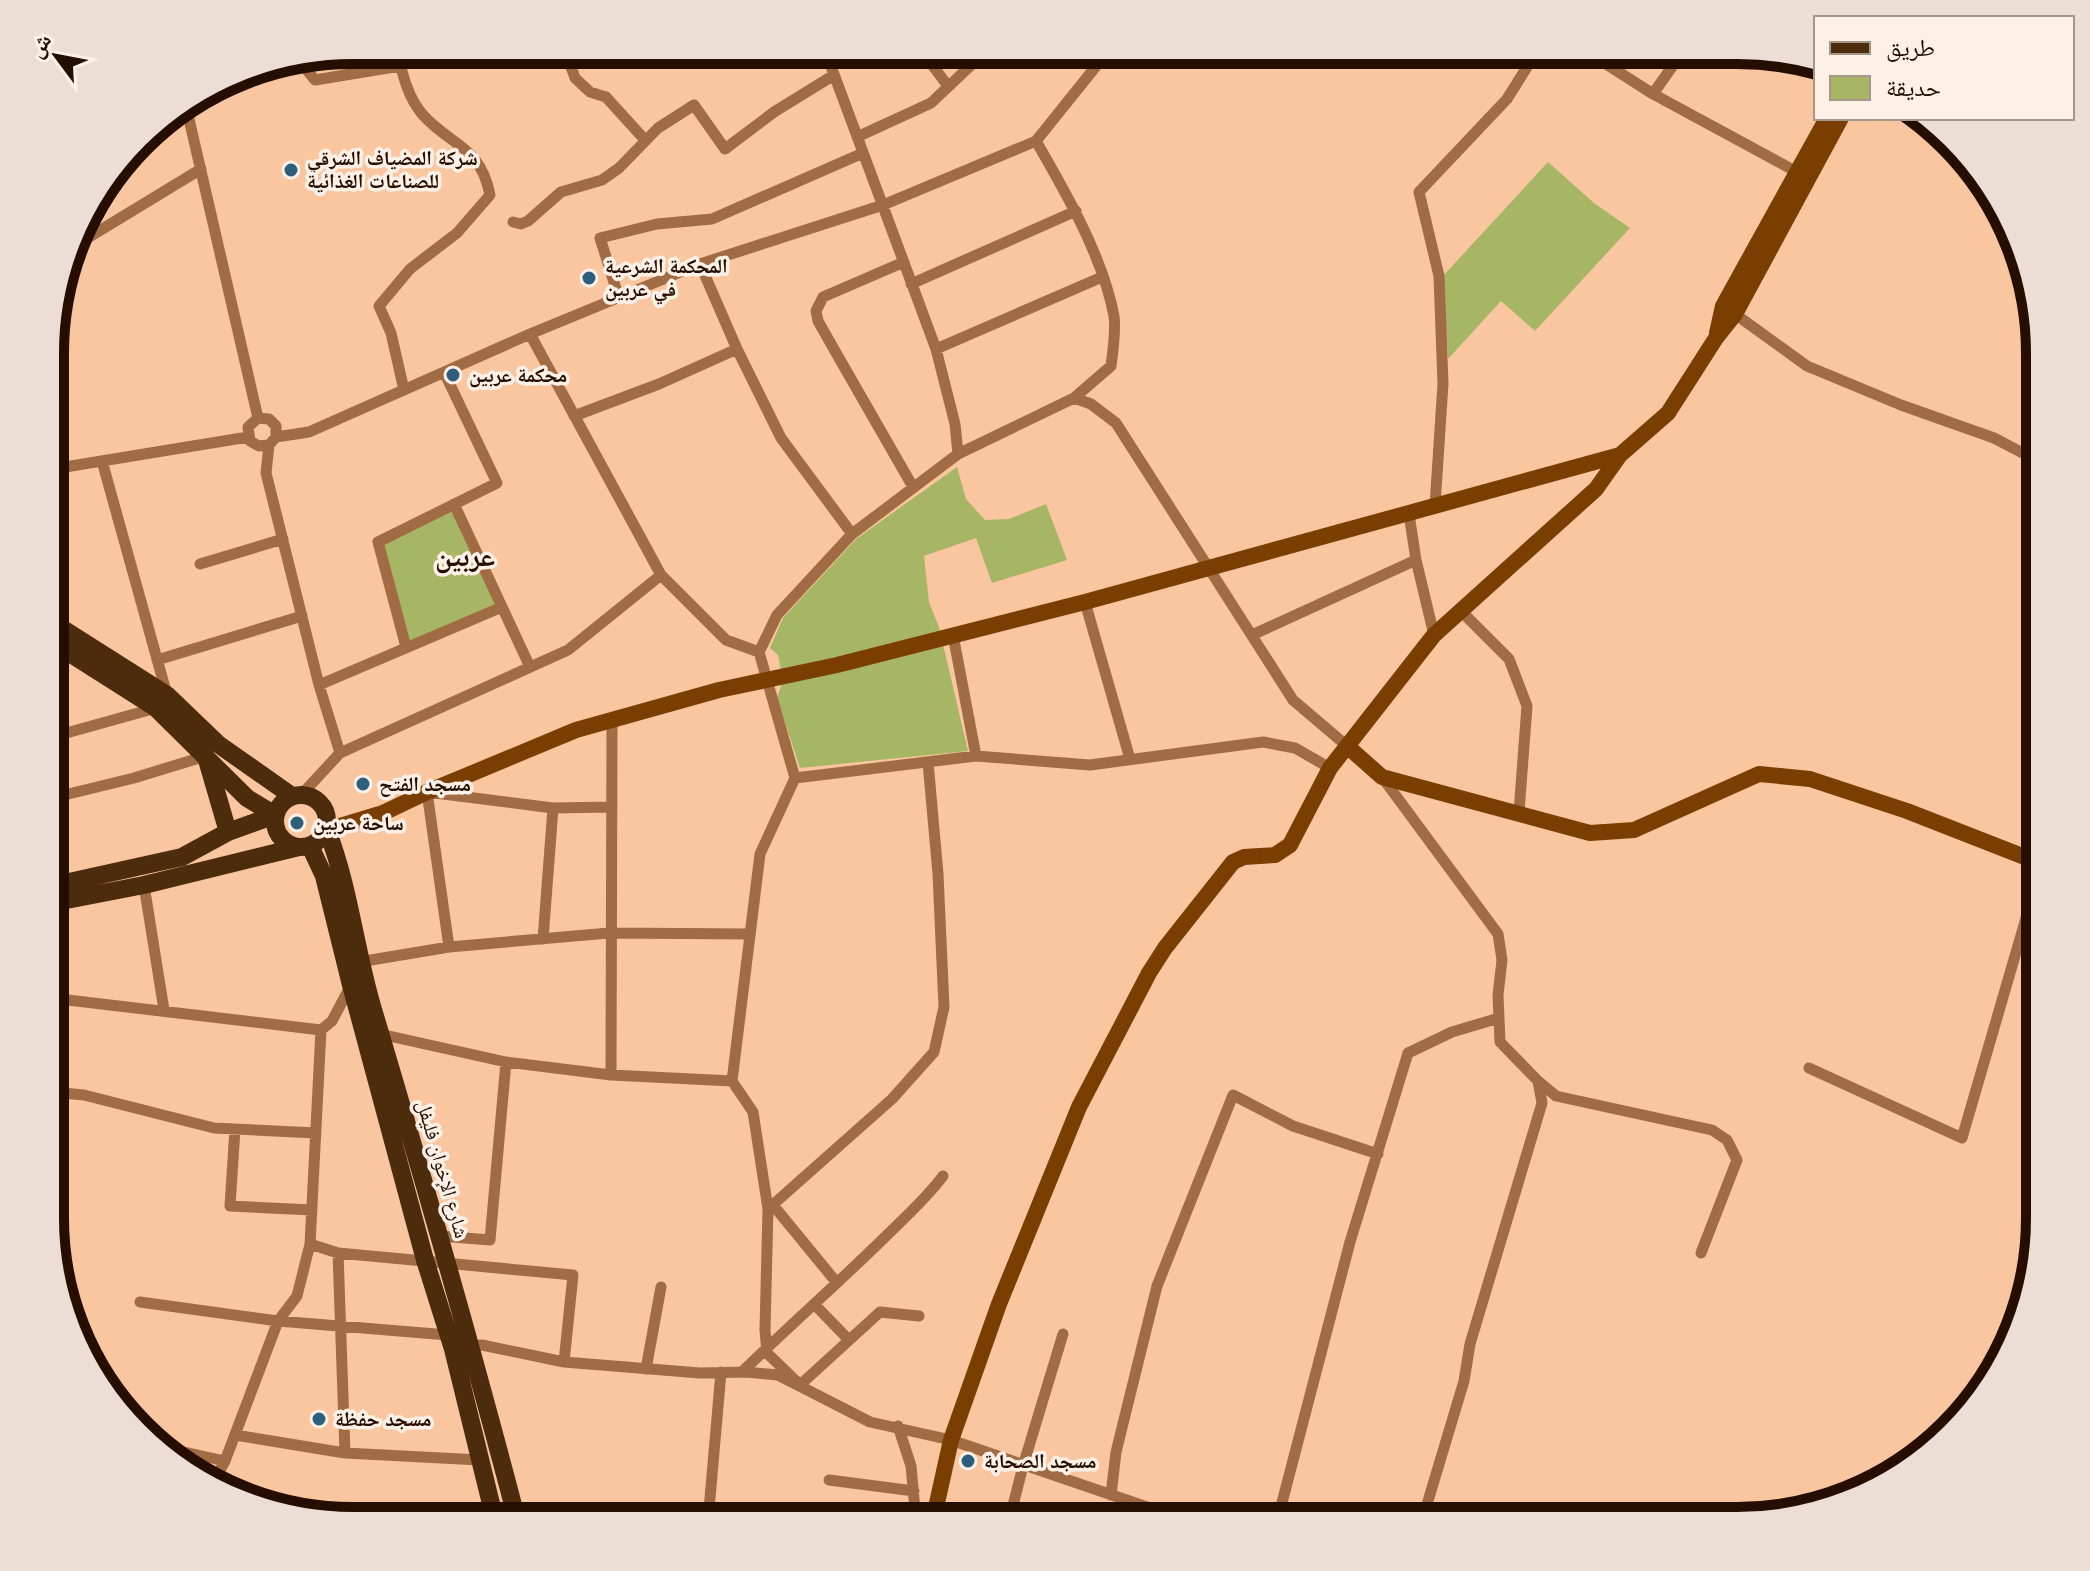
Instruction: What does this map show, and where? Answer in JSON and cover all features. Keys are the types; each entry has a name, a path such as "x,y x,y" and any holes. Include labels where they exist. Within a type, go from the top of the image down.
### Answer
{"main road":[{"path":"64,631 161,702 212,751 247,798 275,815"},
{"path":"64,649 161,702"},
{"path":"64,900 144,885 304,846 327,830 325,811 320,803 297,795 212,751"},
{"path":"212,751 228,832"},
{"path":"297,795 284,800 275,815 276,829 289,844 304,846"},
{"path":"64,883 182,857 228,832 275,815"},
{"name":"شارع الإخوان فليفل","path":"327,830 341,876 359,962 472,1344 514,1507"},
{"name":"شارع الإخوان فليفل","path":"304,846 324,876 425,1260 451,1342 492,1507"}],"street":[{"path":"570,64 575,78 590,92 606,97 645,140"},
{"path":"830,64 936,349 955,424 958,454"},
{"path":"932,64 948,86"},
{"path":"857,137 931,103 972,64"},
{"path":"64,468 248,437 259,446 309,432 530,334 700,264 883,205 1036,141 1096,64"},
{"path":"1435,505 1443,384 1439,276 1419,192 1507,99 1529,64"},
{"path":"1606,64 1653,94 1797,172"},
{"path":"1653,94 1674,64"},
{"path":"305,68 315,80 400,66 404,82 422,114 475,157 487,177 490,195 457,233 410,269 379,306 391,333 404,390"},
{"path":"513,222 521,224 528,221 561,192 602,180 619,168 672,117 694,105 725,149 774,112 834,75"},
{"path":"188,116 258,418"},
{"path":"1716,338 1723,306 1826,120"},
{"path":"936,1507 951,1440 999,1304 1079,1107 1165,948 1233,862 1244,857 1275,855 1290,845 1330,768 1434,635 1596,489 1620,455 1668,413 1735,314 1840,120"},
{"path":"800,1385 767,1353 765,1330 771,1207 753,1112 732,1081 760,854 795,778 759,652 777,615 852,534 958,454 1074,398 1111,366 1114,317 1102,277 1076,211 1036,141"},
{"path":"619,298 600,238 657,224 712,219 863,153"},
{"path":"88,238 201,169"},
{"path":"911,284 1076,211"},
{"path":"904,262 823,297 816,311 818,321 913,487"},
{"path":"700,264 781,438 852,534"},
{"path":"936,349 1102,277"},
{"path":"1735,314 1807,366 1901,405 1994,438 2026,455"},
{"path":"530,334 661,575 726,640 759,652"},
{"path":"574,416 659,384 737,349"},
{"path":"406,647 378,542 497,483 444,372"},
{"path":"1074,398 1091,404 1116,423 1293,700 1382,777 1498,934 1502,960 1500,1042 1556,1096 1712,1130 1727,1140 1737,1160 1701,1253"},
{"path":"248,437 248,427 258,418"},
{"path":"258,418 273,422 277,431 266,473 319,685 340,753"},
{"path":"327,830 383,813 576,730 719,690 1085,602 1620,455"},
{"path":"64,733 161,702 157,660 102,461"},
{"path":"454,504 530,667"},
{"path":"1409,514 1416,560 1434,635"},
{"path":"200,564 283,539"},
{"path":"1252,635 1416,560"},
{"path":"297,795 340,753 568,650 661,575"},
{"path":"1085,602 1130,759"},
{"path":"319,685 502,607"},
{"path":"1461,611 1509,659 1527,706 1519,812"},
{"path":"157,660 302,616"},
{"path":"953,635 976,756"},
{"path":"611,1075 612,720"},
{"path":"795,778 976,756 1090,765 1263,742 1295,748 1330,768"},
{"path":"64,794 212,751"},
{"path":"771,1207 892,1099 934,1052 944,1007 938,874 928,762"},
{"path":"1382,777 1590,833 1634,830 1759,774 1810,779 1907,811 2026,858"},
{"path":"427,792 553,808 612,807"},
{"path":"427,792 449,947"},
{"path":"543,939 553,808"},
{"path":"144,885 164,1010"},
{"path":"1809,1068 1962,1138 2026,918"},
{"path":"359,962 449,947 609,933 750,934"},
{"path":"64,999 321,1030 332,1021 351,985"},
{"path":"1281,1507 1350,1242 1408,1053 1452,1032 1499,1018"},
{"path":"218,1473 278,1321 297,1296 310,1244 321,1030"},
{"path":"380,1034 506,1062 611,1075 732,1081"},
{"path":"440,1236 490,1240 506,1062"},
{"path":"1426,1507 1464,1381 1470,1344 1542,1103 1538,1081"},
{"path":"64,1093 84,1095 191,1123 235,1129 316,1133"},
{"path":"1111,1495 1116,1452 1157,1286 1233,1095 1293,1126 1378,1154"},
{"path":"235,1129 230,1206 312,1210"},
{"path":"742,1372 837,1283 943,1176"},
{"path":"771,1207 837,1283"},
{"path":"310,1244 338,1253 573,1275 564,1362"},
{"path":"338,1253 345,1453"},
{"path":"646,1369 661,1287"},
{"path":"140,1302 472,1344 564,1362 778,1375 870,1422 951,1440 1147,1507"},
{"path":"814,1304 849,1340"},
{"path":"800,1385 880,1312 919,1316"},
{"path":"1013,1507 1063,1334"},
{"path":"709,1507 721,1372"},
{"path":"898,1426 905,1442 915,1507"},
{"path":"235,1435 345,1453 480,1460"},
{"path":"184,1452 225,1461"},
{"path":"829,1480 914,1491"}],"green space":[{"path":"1548,162 1594,203 1630,228 1535,331 1501,301 1448,359 1443,276"},
{"path":"957,467 966,499 985,520 1009,519 1046,504 1067,560 992,583 976,538 924,556 929,602 939,627 968,751 800,768 777,698 783,680 778,655 770,648 783,618 856,539"},
{"path":"452,509 496,604 410,641 382,544"}],"place":[{"name":"شركة المضياف الشرقي للصناعات الغذائية","path":"291,170"},
{"name":"المحكمة الشرعية في عربين","path":"589,278"},
{"name":"محكمة عربين","path":"453,375"},
{"name":"مسجد الفتح","path":"363,784"},
{"name":"ساحة عربين","path":"297,823"},
{"name":"مسجد حفظة","path":"319,1419"},
{"name":"مسجد الصحابة","path":"968,1461"}],"district":[{"name":"عربين","path":"465,556"}]}
